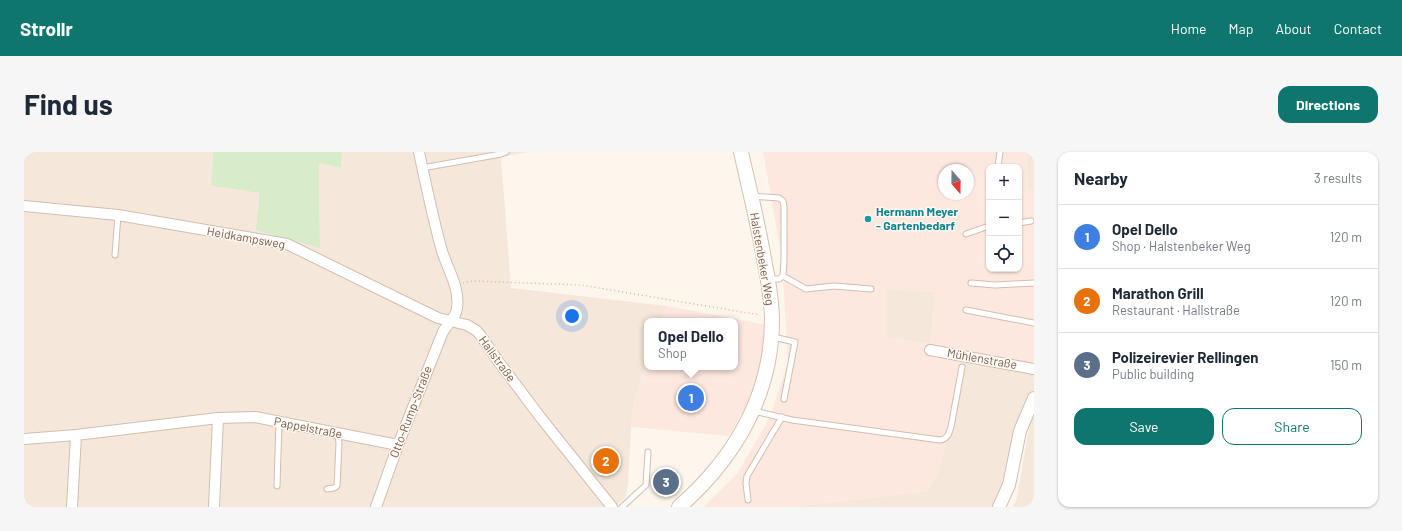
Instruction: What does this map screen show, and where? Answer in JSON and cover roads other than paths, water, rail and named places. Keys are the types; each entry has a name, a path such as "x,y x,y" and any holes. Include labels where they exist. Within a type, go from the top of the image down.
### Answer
{"main road":[{"name":"Halstenbeker Weg","path":"679,507 694,494 720,466 735,445 754,411 768,362 772,317 768,279 761,240 741,152"}],"street":[{"path":"419,152 443,254 455,285 458,301 452,321"},
{"name":"Heidkampsweg","path":"24,206 118,215 287,244 438,318 452,321"},
{"name":"Otto-Rump-Straße","path":"376,507 398,445 445,326 452,321"},
{"name":"Hallstraße","path":"452,321 467,325 477,331 541,418 612,507"},
{"name":"Mühlenstraße","path":"930,350 1034,368"},
{"path":"999,507 1009,485 1020,431 1034,398"},
{"path":"214,507 218,418"},
{"name":"Pappelstraße","path":"24,439 76,435 218,418 255,418 398,445"},
{"path":"72,507 76,435"}],"lane":[{"path":"422,168 506,152"},
{"path":"998,164 1000,152"},
{"path":"751,196 779,198 784,206 783,276"},
{"path":"115,255 118,215"},
{"path":"1022,222 1031,221"},
{"path":"966,234 986,227"},
{"path":"768,279 779,279 783,276"},
{"path":"783,276 806,289 834,286 871,289"},
{"path":"971,283 995,285 1034,282"},
{"path":"966,310 1034,323"},
{"path":"771,337 795,342 784,399"},
{"path":"754,411 799,421 944,440 949,434 951,426 962,367"},
{"path":"748,500 746,482 747,476 782,417"},
{"path":"277,486 279,422"},
{"path":"327,489 337,486 338,434"},
{"path":"622,507 646,485 648,452"}],"place":[{"name":"Hermann Meyer - Gartenbedarf","path":"868,219"},
{"name":"Opel Dello","path":"691,398"},
{"name":"Marathon Grill","path":"606,461"},
{"name":"Polizeirevier Rellingen","path":"666,482"}]}
